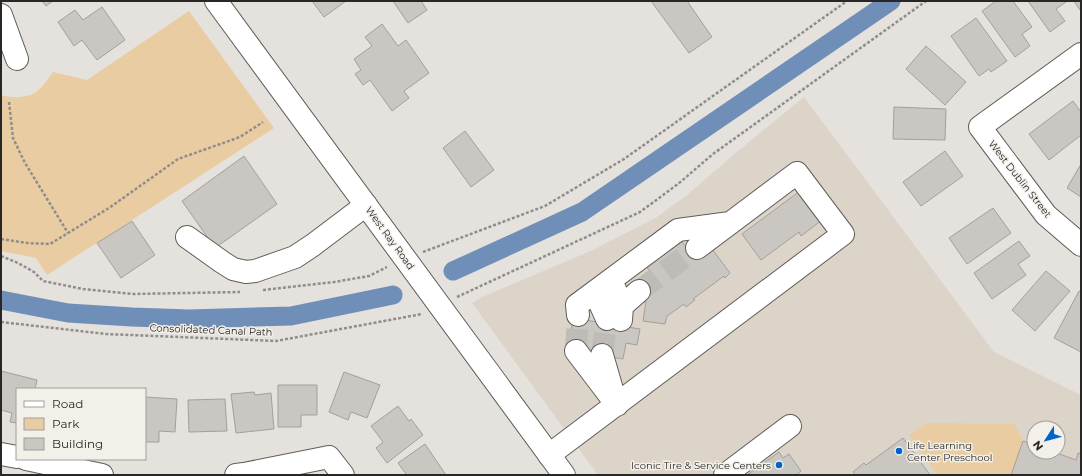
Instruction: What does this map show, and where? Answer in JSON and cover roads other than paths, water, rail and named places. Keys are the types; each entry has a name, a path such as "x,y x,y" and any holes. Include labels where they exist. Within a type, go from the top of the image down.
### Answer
{"main road":[{"name":"West Ray Road","path":"216,1 564,475"},
{"path":"1,15 17,59"},
{"name":"West Dublin Street","path":"1081,54 980,127 1046,215 1081,245"},
{"path":"550,455 617,406 843,234 797,173 697,248"},
{"path":"187,237 233,268 246,272 255,271 295,256 313,245 366,205"},
{"path":"604,316 577,305 678,230 731,223"},
{"path":"603,286 604,316"},
{"path":"604,316 639,291"},
{"path":"617,406 596,354 617,406"},
{"path":"724,475 790,426"},
{"path":"1,454 16,457"},
{"path":"236,475 329,457 343,475"},
{"path":"31,460 102,475"}],"waterway":[{"path":"453,271 582,212 891,1"},
{"path":"1,300 68,313 189,319 291,316 393,295"}],"tunnel":[{"path":"639,291 697,248"},
{"path":"576,351 578,315"},
{"path":"602,355 607,319"}],"place":[{"name":"Life Learning Center Preschool","path":"899,451"},
{"name":"Iconic Tire & Service Centers","path":"779,465"}]}
